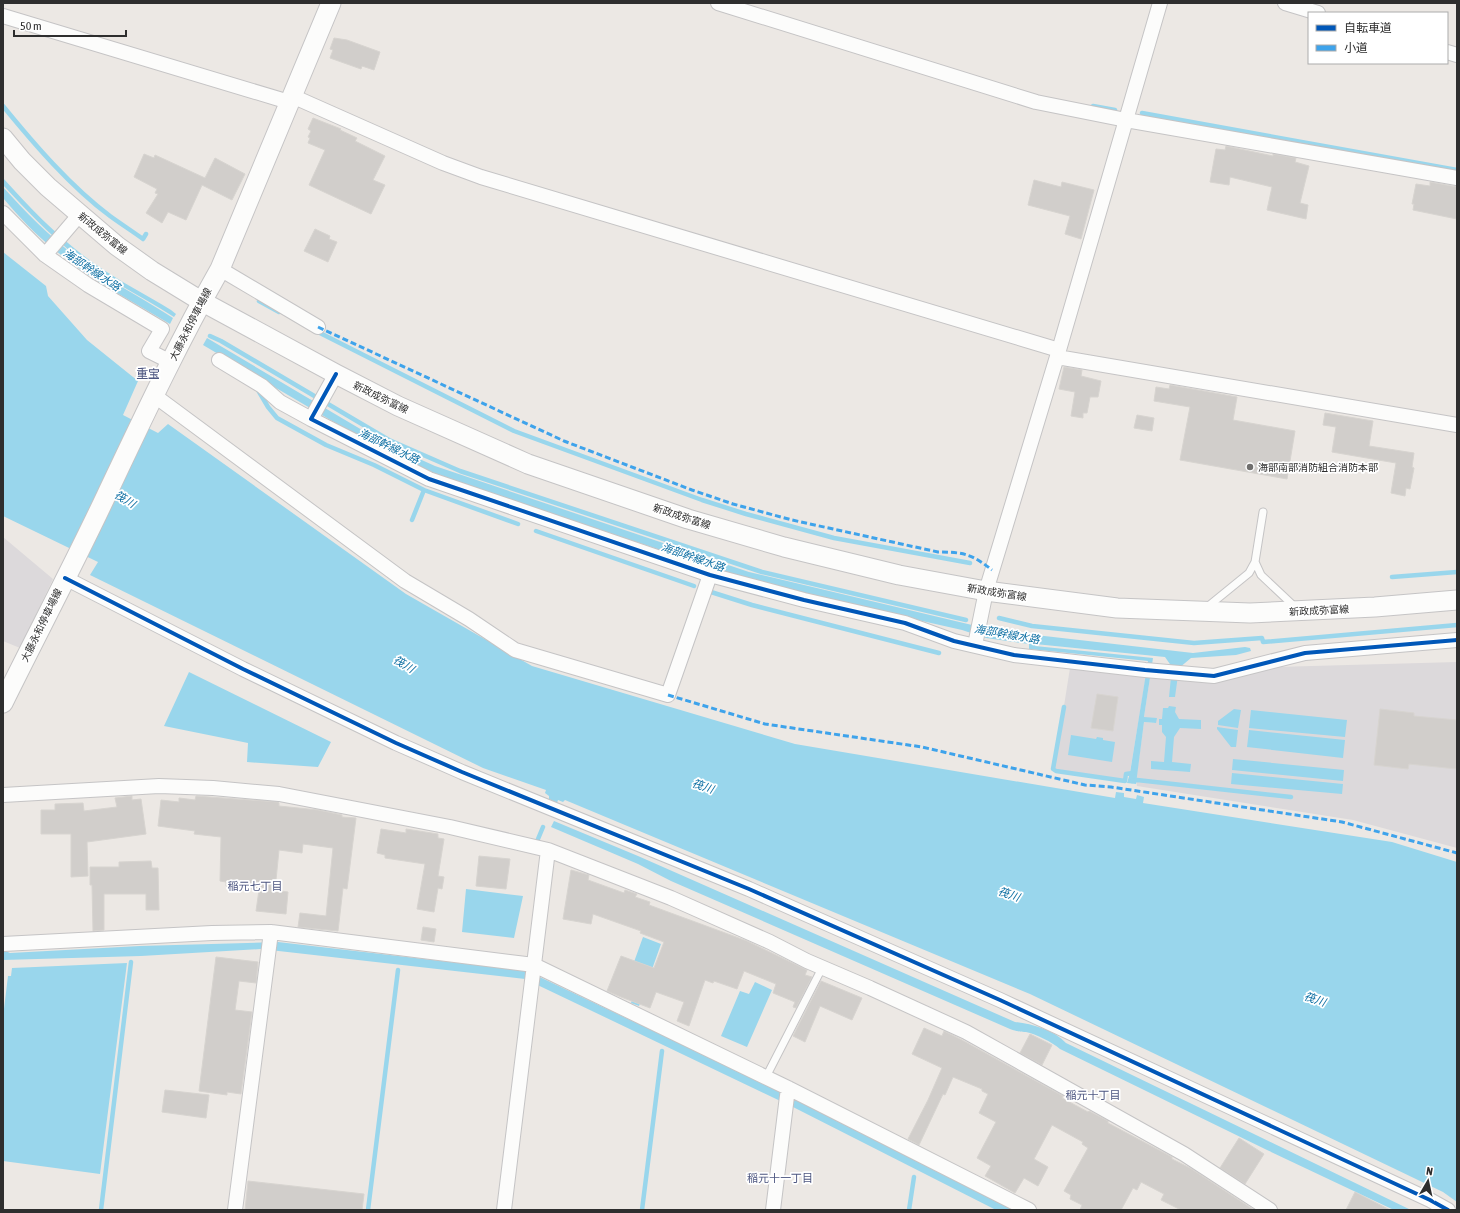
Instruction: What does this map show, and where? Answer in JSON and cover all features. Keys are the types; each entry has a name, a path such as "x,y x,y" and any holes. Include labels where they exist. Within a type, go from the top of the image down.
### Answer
{"main road":[{"name":"大藤永和停車場線","path":"3,703 201,301 220,269 331,3"},
{"name":"新政成弥富線","path":"3,138 22,162 48,187 74,220 117,246 152,271 201,301 398,406 528,464 688,519 784,547 900,575 986,591 1117,608 1202,612 1300,612 1457,600"}],"street":[{"path":"718,3 1036,102 1126,120 1457,178"},
{"path":"977,637 986,591 1058,353 1160,3"},
{"path":"1285,3 1315,12"},
{"path":"3,16 290,99 443,163 481,177 1058,353 1457,425"},
{"path":"3,213 47,252 88,285 162,329 149,351 171,362"},
{"path":"47,252 74,220"},
{"path":"220,269 318,327"},
{"path":"219,360 262,386 280,402 312,416 429,479 710,575 804,600 905,623 954,641 977,637 1014,655 1149,671 1214,676 1305,653 1457,640"},
{"path":"312,416 336,374"},
{"path":"155,396 405,581 469,619 515,650 668,695 710,575"},
{"path":"65,578 243,669 396,743 462,772 749,889 986,993 1448,1210"},
{"path":"3,795 159,786 213,788 279,794 450,827 548,850 671,898 770,942 822,968 966,1032 1184,1154 1270,1210"},
{"path":"504,1210 548,850"},
{"path":"3,944 212,933 533,973 766,1077 1029,1210"},
{"path":"235,1210 270,940"},
{"path":"773,1210 788,1089"}],"lane":[{"path":"1202,612 1249,573 1255,562 1263,512"},
{"path":"1255,562 1260,576 1300,612"},
{"path":"766,1077 822,968"}],"shaded area":[{"path":"3,537 53,579 20,648 3,641"},
{"path":"1457,662 1457,848 1353,820 1137,786 1136,780 1144,722 1156,723 1144,717 1150,677 1276,667"},
{"path":"1070,668 1146,676 1130,772 1125,773 1123,781 1054,769"}],"water":[{"path":"3,178 46,223 80,253 111,275 171,310 176,314 174,317 111,280 65,247 29,213 3,185"},
{"name":"海部幹線水路","path":"3,187 34,220 68,250 102,275 173,318 170,324 96,280 68,261 28,226 15,212 3,198"},
{"name":"筏川","path":"3,252 46,286 48,296 87,340 138,381 123,415 158,433 168,424 406,594 532,666 795,744 1115,798 1116,792 1124,793 1124,797 1136,799 1137,795 1144,797 1143,803 1392,842 1457,862 1457,1202 1443,1192 1030,994 565,800 563,802 558,800 557,803 549,799 549,796 545,793 546,790 483,768 90,575 98,562 3,516"},
{"name":"海部幹線水路","path":"207,338 384,443 435,466 749,572 993,630 1193,653 1245,647 1250,648 1251,651 1236,655 1191,658 1179,668 1175,697 1169,697 1172,667 1165,657 1035,644 1035,646 1153,658 1144,717 1157,718 1156,723 1144,722 1136,784 1127,783 1130,773 1148,661 1029,649 1029,644 986,638 962,630 767,586 432,473 378,448 203,345"},
{"path":"189,672 331,742 318,767 247,762 248,743 164,726"},
{"path":"1169,706 1176,707 1175,712 1179,719 1201,720 1201,729 1180,728 1174,737 1172,762 1191,764 1190,772 1151,769 1151,761 1164,762 1166,737 1162,732 1162,725 1159,725 1159,719 1162,719 1163,708 1168,708"},
{"path":"1234,709 1241,710 1238,728 1218,725 1218,721"},
{"path":"1251,710 1347,720 1345,737 1249,728"},
{"path":"1217,727 1238,730 1236,747 1231,747"},
{"path":"1249,730 1345,740 1343,758 1247,747"},
{"path":"1071,735 1096,739 1097,737 1103,738 1103,740 1115,742 1112,762 1068,755"},
{"path":"1233,759 1344,770 1343,781 1232,770"},
{"path":"1232,773 1343,784 1342,794 1231,784"},
{"path":"554,821 638,856 1015,1022 1028,1024 1049,1031 1061,1038 1066,1043 1411,1210 1394,1210 1060,1049 1039,1036 1010,1029 671,881 638,864 551,827"},
{"path":"466,889 523,896 514,938 462,932"},
{"path":"643,937 661,944 639,1006 631,1003 644,966 634,962"},
{"path":"278,942 527,971 780,1091 1015,1210 996,1210 793,1107 525,979 261,949 141,956 3,960 3,950 10,953 140,946"},
{"path":"127,963 100,1174 3,1161 3,1017 8,976 11,976 12,968"},
{"path":"755,982 772,990 747,1047 721,1036 740,991 749,994"}],"building":[{"path":"334,38 347,40 380,52 374,70 362,66 361,69 330,58 333,50 330,49"},
{"path":"313,118 341,129 340,130 357,138 355,141 385,156 373,180 385,185 371,214 309,185 325,150 308,143 310,138 308,137 311,131 308,129"},
{"path":"1226,146 1273,156 1273,154 1296,158 1295,162 1309,166 1300,203 1308,205 1306,219 1267,210 1272,187 1230,177 1229,185 1210,182 1216,149 1225,150"},
{"path":"144,154 154,158 155,155 205,178 215,158 245,174 232,200 202,185 186,220 168,212 162,223 146,213 158,194 155,193 157,189 134,177"},
{"path":"1034,180 1061,187 1062,182 1094,190 1081,239 1065,234 1070,216 1028,205"},
{"path":"1430,182 1457,187 1457,219 1413,210 1414,204 1412,204 1416,184 1430,186"},
{"path":"315,229 330,236 329,239 337,242 328,262 304,251"},
{"path":"1064,367 1082,370 1081,376 1101,381 1098,397 1090,397 1087,413 1083,413 1083,418 1071,416 1075,392 1059,389"},
{"path":"1170,385 1237,397 1233,420 1295,431 1287,479 1180,460 1190,407 1154,401 1156,387 1169,389"},
{"path":"1325,413 1373,421 1369,446 1414,453 1412,467 1414,468 1410,489 1406,488 1405,496 1391,493 1396,463 1332,452 1336,427 1323,425"},
{"path":"1137,415 1154,418 1152,431 1134,428"},
{"path":"1097,694 1118,697 1113,731 1091,728"},
{"path":"1380,709 1414,713 1414,716 1457,720 1457,769 1409,764 1408,769 1374,765"},
{"path":"132,796 132,800 141,799 146,834 87,842 88,876 71,877 71,834 41,834 41,810 55,810 55,804 83,803 84,811 117,807 115,798"},
{"path":"196,796 278,802 279,806 318,810 342,815 342,817 356,818 347,889 343,888 338,931 298,927 300,913 326,916 333,848 303,844 302,853 279,850 275,890 288,892 286,914 256,911 259,890 226,886 226,882 220,881 221,837 194,834 195,831 158,826 161,800 179,802 179,798 195,800"},
{"path":"381,829 406,833 406,829 438,834 438,838 444,839 438,876 444,877 442,889 438,888 434,912 417,909 425,864 385,858 385,855 377,853"},
{"path":"479,856 510,859 506,889 476,886"},
{"path":"151,861 152,868 158,868 159,910 146,910 146,894 104,894 104,930 93,931 90,867 119,867 119,862"},
{"path":"571,870 589,875 588,880 624,893 625,890 637,894 635,897 650,902 649,905 747,941 807,970 805,975 812,977 796,1008 793,1007 795,1002 773,993 776,984 744,971 737,989 714,981 713,983 705,980 689,1026 677,1021 684,1002 656,992 650,1008 607,991 621,956 654,968 664,942 640,933 641,931 593,914 591,924 563,919"},
{"path":"423,927 436,929 434,942 421,940"},
{"path":"216,957 258,962 256,983 239,981 235,1010 252,1012 241,1094 227,1092 227,1095 199,1091"},
{"path":"821,981 862,998 852,1020 820,1006 805,1042 793,1036"},
{"path":"924,1028 942,1036 944,1031 962,1040 1063,1096 1062,1098 1108,1121 1108,1123 1172,1157 1172,1159 1190,1168 1254,1210 1181,1210 1161,1200 1164,1194 1141,1182 1137,1190 1133,1188 1121,1210 1080,1210 1082,1205 1070,1199 1071,1195 1064,1191 1088,1148 1082,1144 1083,1142 1052,1125 1034,1159 1048,1167 1038,1186 1024,1178 1015,1193 985,1176 991,1166 977,1158 996,1122 979,1113 988,1094 982,1091 982,1089 953,1077 945,1095 943,1094 919,1145 908,1139 942,1068 912,1054"},
{"path":"1030,1034 1052,1045 1042,1065 1020,1053"},
{"path":"165,1090 209,1095 206,1118 162,1112"},
{"path":"1239,1138 1264,1154 1245,1184 1220,1168"},
{"path":"248,1181 364,1194 362,1210 245,1210"},
{"path":"1355,1192 1390,1210 1346,1210"}],"waterway":[{"path":"3,106 40,150 95,205 143,239 146,234"},
{"path":"1093,106 1115,110"},
{"path":"1142,113 1457,170"},
{"path":"259,301 279,312"},
{"path":"316,331 514,431 702,500 746,514 834,538 970,563"},
{"name":"海部幹線水路","path":"210,336 221,341 389,440 460,471 762,572 966,620"},
{"path":"258,390 268,407 277,418 326,445 374,465 424,490 518,524"},
{"path":"412,520 424,490"},
{"path":"536,531 694,586"},
{"path":"1392,577 1457,572"},
{"path":"711,592 752,605 939,653"},
{"name":"海部幹線水路","path":"999,618 1032,626 1194,643 1262,638 1263,642 1457,625"},
{"path":"1064,707 1053,769 1056,771 1125,781 1126,774 1133,773"},
{"path":"1132,781 1137,780 1291,797"},
{"path":"538,839 543,827"},
{"path":"101,1210 131,962"},
{"path":"368,1210 398,970"},
{"path":"642,1210 662,1051"},
{"path":"909,1210 914,1177"}],"marked path":[{"path":"318,327 564,441 692,490 733,504 792,520 938,552 961,553 979,560 992,570"},
{"path":"668,695 765,724 922,747 1085,785 1111,787 1342,822 1457,853"}],"cycle path":[{"path":"336,374 311,419 429,479 710,575 804,600 905,623 954,641 1014,655 1145,670 1214,676 1305,653 1457,640"},
{"path":"65,578 243,669 396,743 462,772 749,889 1000,1000 1430,1200 1448,1210"}],"place":[{"name":"海部南部消防組合消防本部","path":"1250,467"}],"district":[{"name":"重宝","path":"148,374"},
{"name":"稲元七丁目","path":"255,886"},
{"name":"稲元十丁目","path":"1093,1095"},
{"name":"稲元十一丁目","path":"780,1178"}]}
